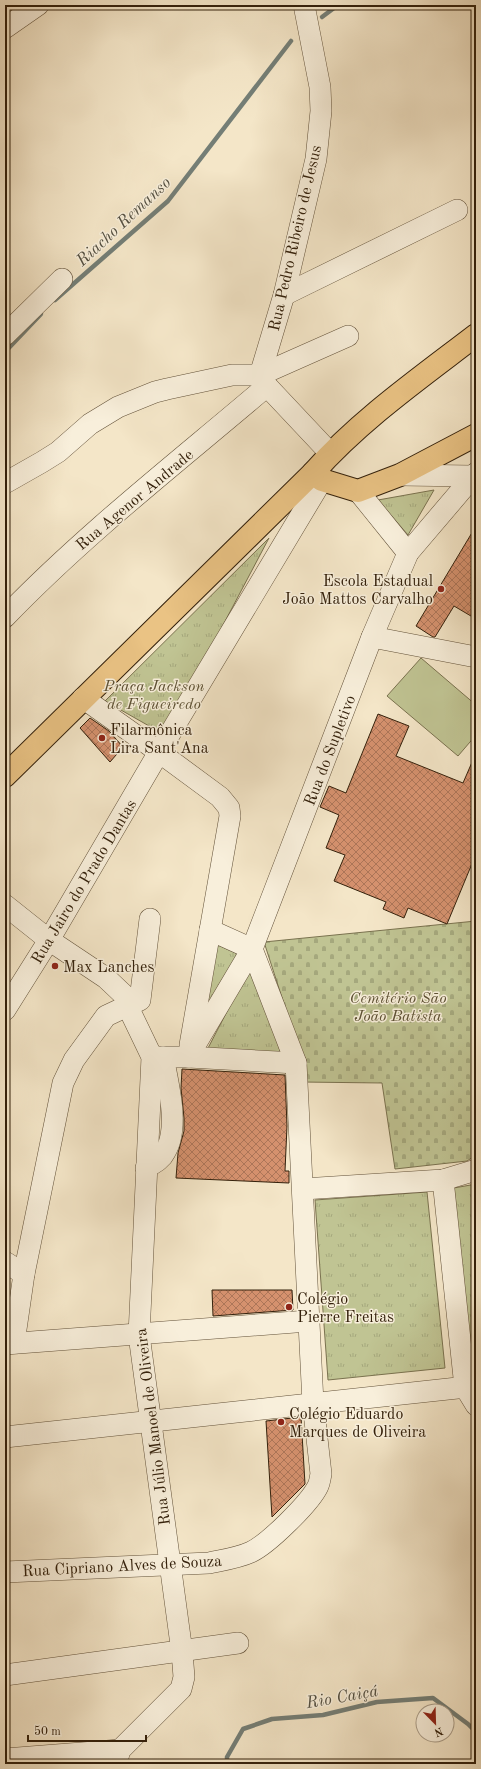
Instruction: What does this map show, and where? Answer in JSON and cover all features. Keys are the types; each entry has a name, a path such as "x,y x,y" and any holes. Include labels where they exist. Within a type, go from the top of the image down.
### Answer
{"main road":[{"path":"5,776 83,698 318,476 330,453 405,389 476,335"},
{"path":"318,476 358,491 400,475 476,435"}],"street":[{"path":"6,24 38,5"},
{"name":"Rua Pedro Ribeiro de Jesus","path":"263,381 316,159 320,111 320,86 304,5"},
{"path":"284,295 457,210"},
{"path":"9,327 62,279"},
{"path":"263,381 348,336"},
{"path":"5,483 26,473 47,459 90,424 118,407 155,392 232,375 263,381 330,453"},
{"name":"Rua Agenor Andrade","path":"5,617 45,575 263,381"},
{"path":"400,475 474,474"},
{"name":"Rua do Supletivo","path":"188,1057 252,949 372,637 408,553 474,474"},
{"path":"159,752 318,476"},
{"path":"358,491 408,553"},
{"path":"372,637 476,657"},
{"path":"83,698 220,797 229,808 230,816 188,1057"},
{"name":"Rua Jairo do Prado Dantas","path":"5,1010 49,940 159,752"},
{"path":"8,914 106,978 124,995 127,1005 157,1057 188,1057 296,1063"},
{"path":"150,919 140,1000 106,1016 68,1071 63,1083 10,1343 139,1335 308,1321"},
{"path":"210,930 252,949 296,1063 303,1189 442,1180 476,1170"},
{"name":"Rua Júlio Manoel de Oliveira","path":"118,1757 181,1689 184,1678 182,1652 149,1420 139,1335 146,1168 157,1057"},
{"path":"442,1180 470,1386 476,1405"},
{"name":"Rua Cipriano Alves de Souza","path":"5,1572 209,1563 229,1559 251,1552 267,1543 312,1495 319,1485 321,1474 313,1403 303,1189"},
{"path":"5,1262 24,1274"},
{"path":"5,1437 470,1386"},
{"path":"5,1676 238,1643"},
{"path":"5,1759 118,1757"}],"green space":[{"path":"434,490 408,535 378,500"},
{"name":"Praça Jackson de Figueiredo","path":"269,538 165,735 105,701"},
{"path":"421,658 476,705 476,735 458,756 387,696"},
{"name":"Cemitério São João Batista","path":"476,921 476,1155 467,1161 395,1169 382,1083 302,1082 296,1041 264,942"},
{"path":"214,943 238,954 208,1016 199,1014"},
{"path":"248,971 256,971 281,1054 206,1052"},
{"path":"476,1184 476,1371 472,1371 454,1188"},
{"path":"427,1192 445,1368 328,1380 315,1200"}],"building":[{"path":"476,526 476,619 454,606 435,637 433,637 416,626"},
{"path":"378,714 409,726 396,756 463,783 476,753 476,854 447,924 408,908 404,918 383,909 386,902 334,881 345,855 326,848 339,815 320,807 329,786 346,793"},
{"name":"Filarmônica Lira Sant'Ana","path":"90,718 109,731 123,747 110,762 80,728"},
{"path":"182,1069 285,1075 287,1126 285,1171 289,1171 289,1183 176,1178 178,1153 184,1131 181,1088"},
{"path":"212,1290 292,1290 293,1310 213,1316"},
{"path":"301,1417 305,1484 272,1517 266,1421"}],"waterway":[{"name":"Riacho Remanso","path":"322,17 338,5"},
{"name":"Riacho Remanso","path":"55,300 168,201 291,41"},
{"name":"Riacho Remanso","path":"5,352 41,314"},
{"name":"Rio Caiçá","path":"227,1764 227,1757 243,1729 272,1719 323,1715 377,1702 433,1698 468,1724 476,1732"}],"place":[{"name":"Escola Estadual João Mattos Carvalho","path":"441,589"},
{"name":"Filarmônica Lira Sant'Ana","path":"102,738"},
{"name":"Max Lanches","path":"55,966"},
{"name":"Colégio Pierre Freitas","path":"289,1307"},
{"name":"Colégio Eduardo Marques de Oliveira","path":"281,1422"}]}
